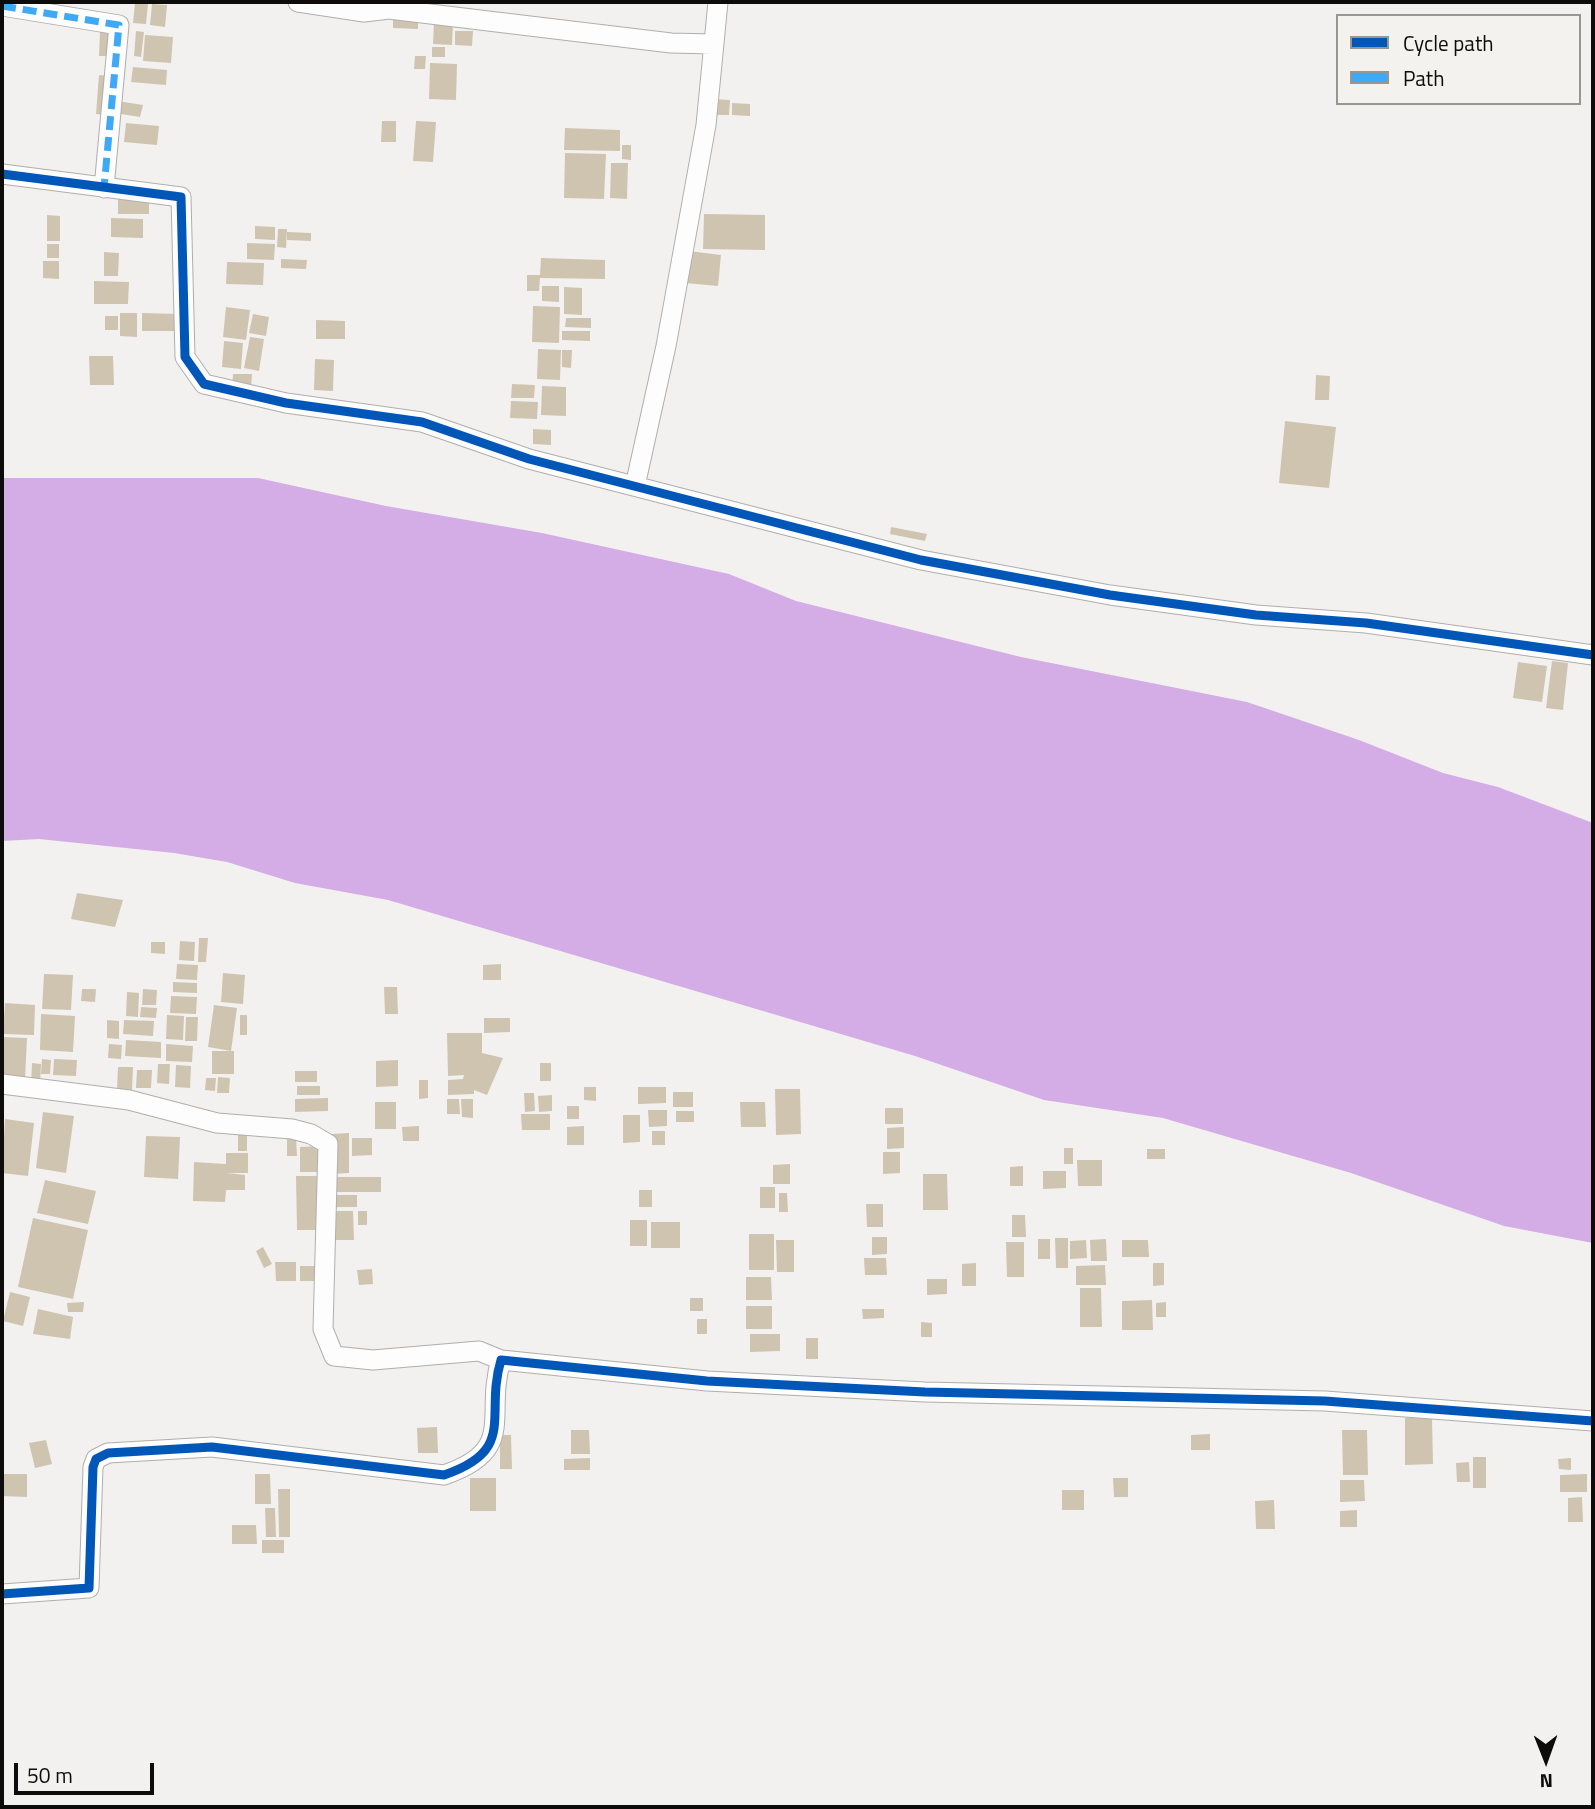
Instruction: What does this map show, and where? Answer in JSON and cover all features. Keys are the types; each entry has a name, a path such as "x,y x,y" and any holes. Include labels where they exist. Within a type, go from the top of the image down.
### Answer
{"street":[{"path":"298,2 364,12 389,9 671,43 713,44"},
{"path":"635,486 666,345 706,125 718,2"},
{"path":"2,6 119,25 104,188"},
{"path":"2,174 181,197 185,357 204,384 286,404 422,422 528,459 921,560 1110,595 1256,615 1366,623 1593,655"},
{"path":"2,1084 129,1100 217,1123 292,1129 311,1134 328,1144 323,1329 334,1356 373,1360 479,1351 501,1360 707,1381 925,1392 1325,1401 1593,1422"},
{"path":"2,1594 89,1588 93,1468 96,1459 108,1453 212,1447 444,1475 478,1459 490,1447 495,1427 496,1377 501,1360"}],"shaded area":[{"path":"2,478 258,478 386,506 542,533 729,574 796,601 1021,657 1247,702 1359,740 1443,773 1498,787 1593,823 1593,1243 1504,1226 1351,1173 1163,1118 1044,1100 915,1056 388,900 295,883 227,862 174,853 39,839 2,841"}],"building":[{"path":"135,3 148,4 146,24 133,23"},
{"path":"152,4 167,5 165,27 150,25"},
{"path":"393,13 418,14 418,29 393,28"},
{"path":"434,22 453,23 452,45 433,44"},
{"path":"100,31 112,31 111,56 99,56"},
{"path":"136,31 144,32 141,57 134,56"},
{"path":"455,31 473,31 472,46 455,45"},
{"path":"145,35 173,37 171,63 143,61"},
{"path":"432,47 445,47 445,57 432,57"},
{"path":"415,56 426,56 425,69 414,69"},
{"path":"430,63 457,64 456,100 429,99"},
{"path":"133,67 167,70 166,85 131,82"},
{"path":"99,75 111,76 108,115 96,114"},
{"path":"713,99 730,100 729,115 712,115"},
{"path":"117,101 143,105 140,117 115,113"},
{"path":"732,103 750,104 750,116 732,115"},
{"path":"382,121 396,121 396,142 381,142"},
{"path":"416,121 436,122 433,162 413,161"},
{"path":"126,123 159,126 157,145 124,142"},
{"path":"565,128 620,130 620,151 564,150"},
{"path":"622,145 631,145 631,160 622,159"},
{"path":"565,153 606,154 604,199 564,198"},
{"path":"611,163 628,163 627,199 610,198"},
{"path":"118,197 149,197 149,214 118,214"},
{"path":"704,214 765,215 765,250 703,249"},
{"path":"47,215 60,216 60,241 47,241"},
{"path":"111,218 143,219 143,238 111,237"},
{"path":"255,226 275,227 275,240 255,239"},
{"path":"278,229 287,229 286,248 277,247"},
{"path":"287,232 311,233 311,241 287,240"},
{"path":"247,243 275,244 274,260 247,259"},
{"path":"47,244 59,244 59,258 47,258"},
{"path":"689,251 721,255 718,286 685,283"},
{"path":"104,252 119,253 118,276 104,276"},
{"path":"541,258 605,260 605,279 540,278 539,291 527,291 527,275 540,275"},
{"path":"281,259 307,260 306,269 281,268"},
{"path":"43,261 59,261 59,279 43,278"},
{"path":"227,262 264,263 263,285 226,284"},
{"path":"94,281 129,282 128,304 94,304"},
{"path":"542,286 559,286 559,302 542,301"},
{"path":"564,287 582,288 582,315 564,314"},
{"path":"533,306 560,307 559,343 532,342"},
{"path":"226,307 250,310 246,340 223,337"},
{"path":"120,313 137,313 137,337 120,336"},
{"path":"142,313 178,314 177,331 142,331"},
{"path":"253,314 269,317 266,336 249,333"},
{"path":"105,316 118,316 118,330 105,330"},
{"path":"566,318 591,318 591,328 565,327"},
{"path":"316,320 345,321 345,339 316,339"},
{"path":"562,331 590,331 590,341 562,340"},
{"path":"250,337 264,339 259,371 244,368"},
{"path":"224,341 243,343 241,369 222,367"},
{"path":"538,349 561,350 560,380 537,379"},
{"path":"562,350 572,350 571,368 562,367"},
{"path":"89,356 113,356 114,385 90,385"},
{"path":"315,359 334,360 333,391 314,390"},
{"path":"233,374 252,374 251,390 232,390"},
{"path":"1316,375 1330,376 1329,400 1315,400"},
{"path":"512,384 535,385 534,398 511,398"},
{"path":"542,386 566,387 566,416 541,415"},
{"path":"511,401 538,402 537,419 510,418"},
{"path":"1285,421 1336,427 1329,488 1279,483"},
{"path":"533,429 551,430 551,445 533,444"},
{"path":"891,527 927,534 925,541 890,534"},
{"path":"1552,661 1568,663 1563,710 1546,708"},
{"path":"1518,662 1547,666 1542,702 1513,698"},
{"path":"77,893 123,900 115,927 71,919"},
{"path":"199,938 208,938 206,962 198,962"},
{"path":"180,941 195,942 194,961 179,960"},
{"path":"151,942 165,942 165,954 151,953"},
{"path":"177,964 198,965 197,980 176,979"},
{"path":"501,964 501,980 483,980 483,965"},
{"path":"223,973 245,975 243,1004 221,1002"},
{"path":"44,974 73,975 71,1010 42,1009"},
{"path":"173,982 197,983 197,993 173,992"},
{"path":"384,987 397,987 398,1014 385,1014"},
{"path":"82,989 96,989 95,1002 81,1001"},
{"path":"143,989 157,990 156,1005 142,1005"},
{"path":"127,992 139,993 138,1017 126,1016"},
{"path":"171,996 197,997 196,1014 170,1013"},
{"path":"5,1003 35,1005 34,1035 3,1034"},
{"path":"214,1005 237,1008 231,1051 208,1047"},
{"path":"141,1007 157,1008 156,1018 140,1017"},
{"path":"41,1014 75,1016 73,1052 40,1050"},
{"path":"167,1015 184,1016 183,1040 166,1039"},
{"path":"240,1015 247,1015 247,1035 240,1035"},
{"path":"186,1017 198,1017 197,1041 185,1041"},
{"path":"484,1018 510,1018 510,1032 484,1033"},
{"path":"107,1020 119,1021 119,1039 107,1038"},
{"path":"124,1020 154,1021 153,1036 123,1034"},
{"path":"447,1033 482,1033 482,1053 503,1058 487,1095 474,1090 474,1094 448,1095 448,1080 463,1079 464,1075 448,1076"},
{"path":"2,1037 27,1038 25,1079 2,1077"},
{"path":"126,1040 161,1042 161,1058 125,1056"},
{"path":"109,1044 122,1045 121,1059 108,1058"},
{"path":"166,1044 193,1046 192,1062 166,1061"},
{"path":"212,1051 234,1051 234,1074 212,1074"},
{"path":"42,1059 51,1060 50,1074 41,1074"},
{"path":"54,1059 77,1060 76,1076 53,1075"},
{"path":"398,1060 398,1086 376,1087 376,1061"},
{"path":"32,1063 41,1064 40,1085 31,1085"},
{"path":"540,1063 551,1063 551,1081 540,1081"},
{"path":"158,1064 170,1064 169,1084 157,1083"},
{"path":"176,1065 191,1066 190,1088 175,1087"},
{"path":"118,1067 133,1067 132,1090 117,1090"},
{"path":"137,1070 152,1070 151,1088 136,1088"},
{"path":"295,1071 317,1071 317,1082 295,1082"},
{"path":"218,1077 230,1078 229,1093 217,1093"},
{"path":"206,1078 216,1078 215,1091 205,1090"},
{"path":"419,1080 428,1080 428,1098 419,1099"},
{"path":"297,1086 320,1086 320,1095 297,1095"},
{"path":"584,1087 596,1087 596,1101 584,1100"},
{"path":"638,1087 666,1087 666,1103 638,1104"},
{"path":"775,1089 800,1089 801,1134 776,1135"},
{"path":"673,1092 693,1092 693,1107 673,1107"},
{"path":"524,1093 534,1093 535,1111 525,1112"},
{"path":"552,1095 552,1111 539,1112 538,1096"},
{"path":"328,1098 328,1111 295,1112 295,1099"},
{"path":"447,1099 459,1099 460,1114 447,1114"},
{"path":"461,1099 473,1099 473,1118 462,1117"},
{"path":"375,1102 396,1102 396,1129 375,1129"},
{"path":"740,1102 765,1102 766,1127 741,1127"},
{"path":"567,1106 579,1106 579,1119 567,1119"},
{"path":"885,1108 903,1108 903,1124 885,1124"},
{"path":"648,1110 667,1110 667,1126 649,1127"},
{"path":"676,1111 694,1111 694,1122 676,1122"},
{"path":"43,1112 74,1116 66,1173 36,1168"},
{"path":"521,1114 550,1114 550,1130 522,1130"},
{"path":"623,1115 640,1115 640,1142 623,1143"},
{"path":"5,1119 34,1123 28,1176 2,1173"},
{"path":"419,1126 419,1141 403,1141 402,1127"},
{"path":"584,1126 584,1145 567,1145 567,1127"},
{"path":"904,1127 904,1148 887,1149 887,1128"},
{"path":"652,1131 665,1131 665,1145 652,1145"},
{"path":"349,1133 349,1173 331,1174 331,1134"},
{"path":"238,1135 247,1135 247,1151 238,1151"},
{"path":"146,1136 180,1137 178,1179 144,1177"},
{"path":"287,1137 296,1137 297,1156 287,1156"},
{"path":"352,1138 372,1138 372,1155 352,1156"},
{"path":"322,1146 322,1172 300,1172 300,1147"},
{"path":"1064,1148 1073,1148 1073,1164 1064,1164"},
{"path":"1147,1149 1165,1149 1165,1159 1147,1159"},
{"path":"883,1152 900,1152 900,1173 883,1174"},
{"path":"226,1153 248,1153 248,1173 227,1173 245,1175 245,1190 226,1190 225,1202 193,1201 194,1162 226,1164"},
{"path":"1077,1160 1102,1160 1102,1186 1078,1186"},
{"path":"790,1164 790,1184 773,1184 773,1165"},
{"path":"1023,1166 1023,1186 1010,1186 1010,1167"},
{"path":"1043,1171 1066,1171 1066,1188 1043,1189"},
{"path":"923,1174 947,1174 948,1210 923,1210"},
{"path":"296,1176 318,1176 318,1230 297,1230"},
{"path":"333,1177 381,1177 381,1192 333,1192"},
{"path":"45,1180 96,1191 88,1224 37,1213"},
{"path":"760,1187 775,1187 775,1208 760,1208"},
{"path":"639,1190 652,1190 652,1207 639,1207"},
{"path":"779,1193 787,1193 788,1212 779,1212"},
{"path":"333,1195 357,1195 357,1207 333,1207"},
{"path":"866,1204 883,1204 883,1227 867,1227"},
{"path":"333,1211 353,1211 354,1240 333,1240"},
{"path":"358,1211 367,1211 367,1225 358,1225"},
{"path":"1012,1215 1025,1215 1026,1237 1012,1237"},
{"path":"33,1218 88,1230 73,1299 18,1287"},
{"path":"630,1220 647,1220 647,1246 630,1246"},
{"path":"651,1222 680,1222 680,1248 651,1248"},
{"path":"749,1234 774,1234 774,1270 749,1270"},
{"path":"872,1237 887,1237 887,1254 872,1255"},
{"path":"1055,1238 1068,1238 1068,1268 1056,1268"},
{"path":"1038,1239 1050,1239 1050,1259 1038,1259"},
{"path":"1106,1239 1107,1261 1091,1261 1090,1240"},
{"path":"776,1240 794,1240 794,1272 777,1272"},
{"path":"1086,1240 1087,1258 1070,1259 1070,1241"},
{"path":"1122,1240 1148,1240 1149,1257 1122,1257"},
{"path":"1006,1242 1024,1242 1024,1277 1007,1277"},
{"path":"263,1247 272,1264 264,1268 256,1251"},
{"path":"864,1258 886,1258 887,1275 865,1275"},
{"path":"275,1262 296,1262 296,1281 276,1281"},
{"path":"976,1263 976,1286 962,1286 962,1264"},
{"path":"1153,1263 1164,1263 1164,1285 1153,1286"},
{"path":"1105,1265 1106,1285 1076,1285 1076,1266"},
{"path":"300,1266 318,1266 318,1281 300,1281"},
{"path":"372,1269 373,1284 359,1285 357,1270"},
{"path":"746,1277 771,1277 772,1300 746,1300"},
{"path":"927,1279 947,1279 947,1294 927,1295"},
{"path":"1080,1288 1101,1288 1102,1327 1080,1327"},
{"path":"10,1292 30,1297 23,1326 3,1321"},
{"path":"690,1298 703,1298 703,1311 690,1311"},
{"path":"1152,1300 1153,1330 1122,1330 1122,1301"},
{"path":"84,1302 83,1312 68,1312 67,1303"},
{"path":"1166,1302 1166,1317 1156,1317 1156,1303"},
{"path":"746,1306 772,1306 772,1329 746,1329"},
{"path":"38,1309 73,1317 70,1339 33,1334"},
{"path":"862,1309 884,1309 884,1318 863,1319"},
{"path":"697,1319 707,1319 707,1334 697,1334"},
{"path":"921,1322 932,1323 932,1337 921,1337"},
{"path":"750,1334 780,1334 780,1351 750,1352"},
{"path":"806,1338 818,1338 818,1359 806,1359"},
{"path":"1432,1417 1433,1464 1405,1465 1405,1418"},
{"path":"437,1427 438,1453 418,1453 417,1428"},
{"path":"571,1430 589,1430 590,1454 571,1454"},
{"path":"1342,1430 1367,1430 1368,1475 1343,1475"},
{"path":"1210,1434 1210,1450 1191,1450 1191,1435"},
{"path":"500,1435 511,1435 512,1469 500,1469"},
{"path":"46,1440 52,1464 35,1468 29,1443"},
{"path":"1473,1457 1486,1457 1486,1488 1473,1488"},
{"path":"590,1458 590,1470 564,1470 564,1459"},
{"path":"1571,1458 1571,1470 1559,1469 1558,1459"},
{"path":"1469,1462 1470,1482 1457,1482 1456,1463"},
{"path":"2,1474 27,1474 27,1497 2,1496"},
{"path":"255,1474 270,1474 271,1504 255,1504"},
{"path":"1587,1474 1587,1492 1560,1492 1560,1475"},
{"path":"470,1478 496,1478 496,1511 470,1511"},
{"path":"1113,1478 1128,1478 1128,1497 1114,1497"},
{"path":"1340,1480 1364,1480 1365,1501 1340,1502"},
{"path":"278,1489 290,1489 290,1537 279,1537"},
{"path":"1062,1490 1084,1490 1084,1510 1062,1510"},
{"path":"1582,1497 1583,1522 1568,1522 1568,1498"},
{"path":"1274,1500 1275,1529 1256,1529 1255,1501"},
{"path":"265,1508 275,1508 276,1537 266,1537"},
{"path":"1357,1510 1357,1527 1340,1527 1340,1511"},
{"path":"232,1525 256,1525 257,1544 232,1544"},
{"path":"262,1540 284,1540 284,1553 262,1553"}],"marked path":[{"path":"2,6 119,25 104,188"}],"cycle path":[{"path":"2,174 181,197 185,357 204,384 286,403 422,422 529,459 921,560 1110,595 1256,615 1366,623 1593,655"},
{"path":"2,1594 89,1588 93,1467 96,1459 108,1453 212,1447 444,1475 467,1465 482,1454 490,1442 494,1429 501,1360 707,1381 925,1392 1325,1401 1593,1421"}]}
